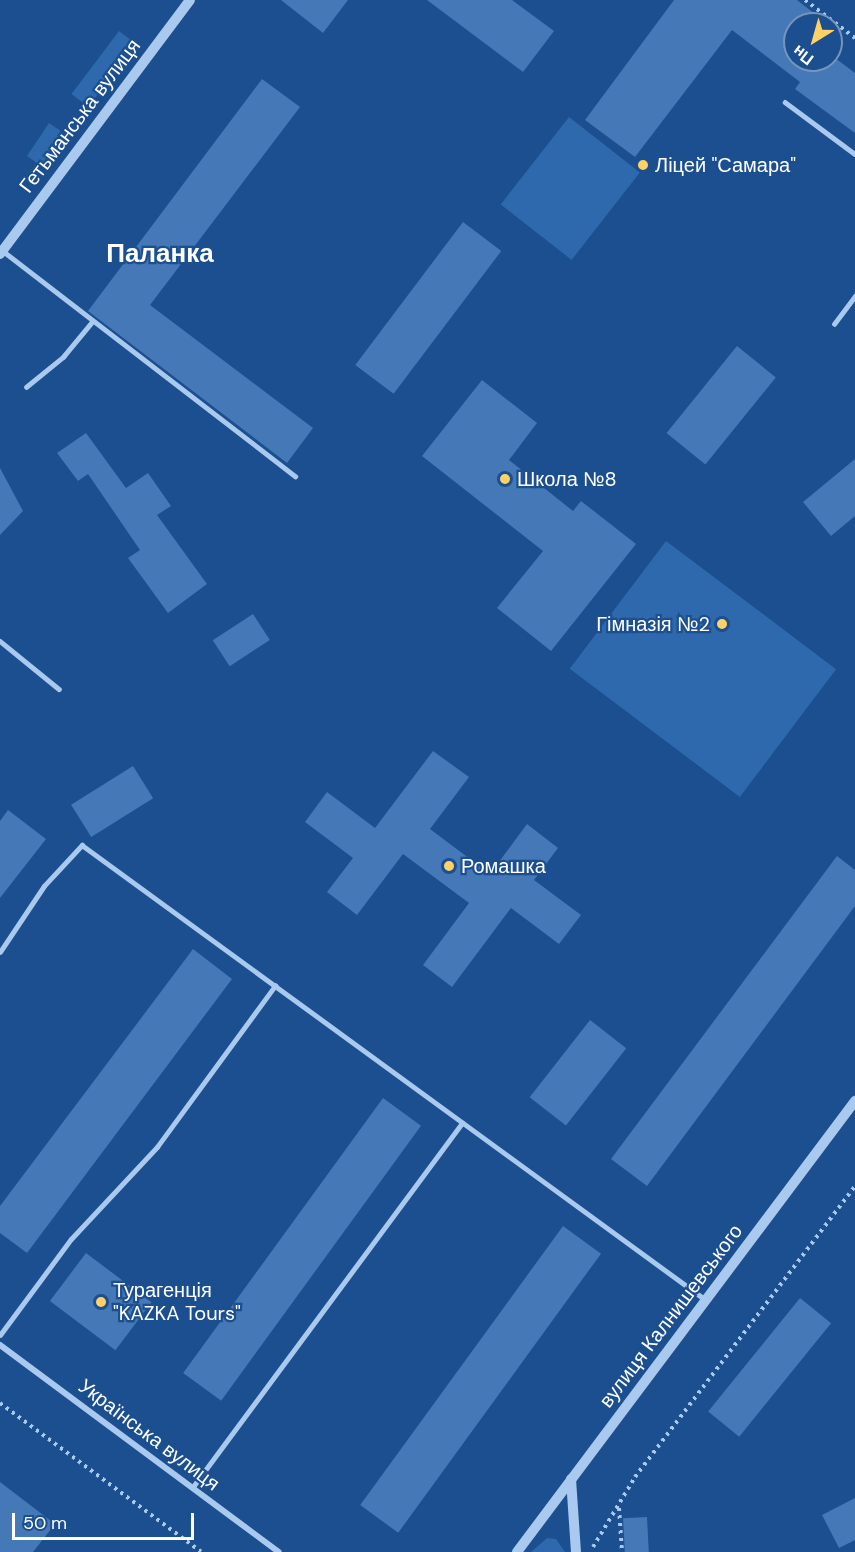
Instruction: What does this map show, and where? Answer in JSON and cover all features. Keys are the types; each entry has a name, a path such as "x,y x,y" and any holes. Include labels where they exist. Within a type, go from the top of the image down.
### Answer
{"street":[{"name":"Гетьманська вулиця","path":"1,252 190,0"},
{"name":"вулиця Калнишевського","path":"517,1552 855,1101"},
{"name":"Українська вулиця","path":"0,1345 279,1552"},
{"path":"571,1479 576,1552"}],"lane":[{"path":"785,102 855,154"},
{"path":"1,252 295,476"},
{"path":"834,324 855,296"},
{"path":"26,387 63,357 91,322"},
{"path":"0,641 59,689"},
{"path":"0,952 44,886 82,845 706,1300"},
{"path":"0,1335 71,1239 158,1147 275,986"},
{"path":"192,1488 462,1123"}],"path":[{"path":"805,0 855,38"},
{"path":"597,1543 649,1459 855,1186"},
{"path":"0,1403 201,1552"},
{"path":"619,1506 622,1552"}],"shaded area":[{"path":"119,31 136,44 88,107 71,94"},
{"path":"569,117 640,172 572,260 501,204"},
{"path":"49,123 67,135 41,166 27,156"},
{"path":"666,541 836,669 740,797 570,669"},
{"path":"547,1538 556,1539 565,1552 531,1552"}],"building":[{"path":"281,0 348,0 323,33"},
{"path":"427,0 512,0 554,31 523,72"},
{"path":"674,0 797,0 812,12 783,12 783,69 732,30 635,157 585,120"},
{"path":"843,64 855,73 855,133 795,89 800,82 787,72 843,72"},
{"path":"262,79 300,107 150,305 313,428 287,463 88,311"},
{"path":"463,222 501,251 394,394 355,365"},
{"path":"737,346 776,377 705,465 667,433"},
{"path":"482,380 537,423 509,460 573,511 581,501 636,544 551,651 497,608 543,551 422,456"},
{"path":"86,433 126,488 148,473 171,506 157,515 207,584 168,613 128,558 140,550 88,474 78,481 57,453"},
{"path":"855,459 855,516 831,536 803,502"},
{"path":"0,468 23,511 0,535"},
{"path":"253,614 270,640 230,666 213,640"},
{"name":"Ромашка","path":"433,751 469,777 430,829 490,874 527,824 558,848 534,880 581,915 559,944 511,908 452,987 423,965 469,903 403,854 357,915 327,892 353,858 305,822 327,792 375,828"},
{"path":"133,766 153,798 91,837 71,805"},
{"path":"8,810 46,839 0,898 0,821"},
{"path":"837,856 855,870 855,906 647,1186 611,1159"},
{"path":"193,949 232,979 27,1253 0,1233 0,1206"},
{"path":"590,1020 626,1048 566,1126 530,1097"},
{"path":"383,1098 421,1126 221,1401 183,1373"},
{"path":"563,1226 601,1254 398,1533 360,1505"},
{"name":"Турагенція \"KAZKA Tours\"","path":"86,1253 151,1302 115,1350 50,1301"},
{"path":"800,1298 831,1323 739,1437 708,1411"},
{"path":"0,1482 55,1524 33,1552 0,1552"},
{"path":"855,1498 855,1540 839,1548 822,1515"},
{"path":"647,1517 649,1552 625,1552 623,1518"}],"place":[{"name":"Ліцей \"Самара\"","path":"643,165"},
{"name":"Школа №8","path":"505,479"},
{"name":"Гімназія №2","path":"722,624"},
{"name":"Ромашка","path":"449,866"},
{"name":"Турагенція \"KAZKA Tours\"","path":"101,1302"}],"district":[{"name":"Паланка","path":"160,254"}]}
